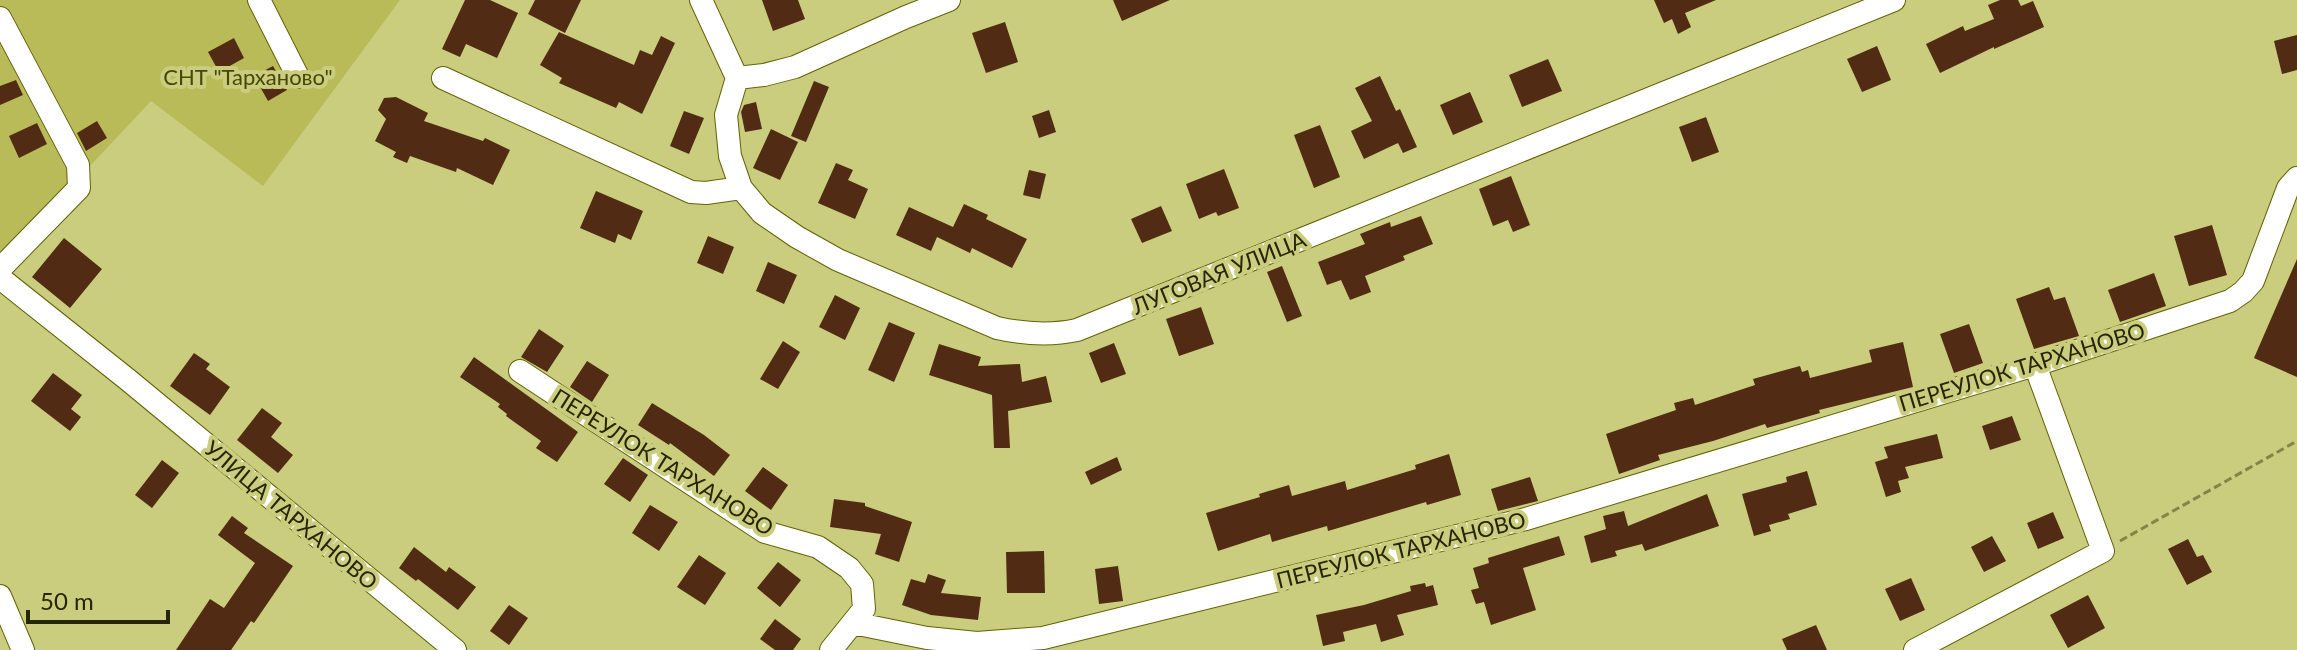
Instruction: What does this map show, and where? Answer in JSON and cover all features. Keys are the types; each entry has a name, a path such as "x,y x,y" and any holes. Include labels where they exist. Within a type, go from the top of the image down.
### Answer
{"street":[{"path":"259,0 298,77"},
{"path":"701,0 737,78 795,67 903,8 949,0"},
{"name":"ЛУГОВАЯ УЛИЦА","path":"737,78 726,115 730,156 741,188 762,213 838,260 997,328 1018,333 1057,335 1091,325 1894,0"},
{"path":"0,18 78,165 79,188 0,269"},
{"path":"443,78 691,192 741,188"},
{"name":"ПЕРЕУЛОК ТАРХАНОВО","path":"520,371 765,532 818,547 849,568 862,584 864,609 853,623 927,638 977,643 1043,638 1526,519 2035,365 2230,301 2253,281 2288,188 2297,178"},
{"name":"УЛИЦА ТАРХАНОВО","path":"0,278 455,650"},
{"path":"1915,650 2103,551 2035,365"},
{"path":"0,596 23,650"},
{"path":"831,650 853,623"}],"path":[{"path":"2103,551 2297,441"}],"green space":[{"name":"СНТ \"Тарханово\"","path":"0,0 400,0 263,186 151,101 0,262"}],"building":[{"path":"465,0 490,0 518,13 497,58 466,44 460,57 442,49"},
{"path":"535,0 581,0 565,33 528,14"},
{"path":"762,0 798,0 805,19 773,31"},
{"path":"1113,0 1170,0 1122,21"},
{"path":"1654,0 1716,0 1685,13 1691,27 1678,34 1672,19 1664,23"},
{"path":"2000,0 2018,0 2021,6 2033,1 2044,27 1940,73 1926,44 1963,26 1965,31 1994,19 1988,5"},
{"path":"1005,22 1018,62 986,73 972,33"},
{"path":"559,32 634,65 640,50 652,55 661,36 675,43 642,114 619,102 616,108 559,83 562,78 540,65"},
{"path":"2297,35 2297,70 2282,74 2274,41"},
{"path":"234,38 244,58 219,72 208,52"},
{"path":"1877,46 1891,80 1862,92 1847,59"},
{"path":"1548,59 1562,91 1522,107 1509,75"},
{"path":"273,66 287,90 268,101 254,76"},
{"path":"1380,76 1396,111 1400,109 1417,147 1403,153 1398,143 1364,159 1351,131 1372,121 1355,88"},
{"path":"16,80 23,95 0,105 0,86"},
{"path":"814,81 829,87 806,142 791,136"},
{"path":"1470,92 1483,122 1453,135 1440,105"},
{"path":"396,97 428,113 424,121 483,141 485,138 510,150 493,185 457,168 456,172 410,156 407,163 393,157 396,152 375,141 386,119 378,110 384,98"},
{"path":"756,102 762,129 745,132 741,112 744,105"},
{"path":"1049,110 1056,132 1039,138 1032,116"},
{"path":"684,111 704,118 689,154 670,146"},
{"path":"1706,117 1719,152 1692,162 1679,127"},
{"path":"97,121 107,138 86,151 77,133"},
{"path":"37,123 47,144 19,158 9,136"},
{"path":"1320,125 1340,177 1314,188 1294,135"},
{"path":"771,129 798,142 780,180 753,168"},
{"path":"836,163 853,170 848,180 868,189 855,219 818,203"},
{"path":"1224,169 1239,208 1199,219 1186,184"},
{"path":"1029,170 1046,174 1040,199 1023,195"},
{"path":"1511,176 1530,225 1513,232 1508,220 1493,226 1479,189"},
{"path":"596,191 643,211 631,240 618,234 615,243 580,228"},
{"path":"964,204 988,215 986,219 1027,239 1012,268 972,248 970,253 937,237 931,251 896,235 909,207 953,227"},
{"path":"1161,206 1172,231 1142,243 1131,219"},
{"path":"1421,216 1433,244 1403,256 1405,260 1365,276 1371,292 1350,300 1341,280 1327,285 1318,262 1365,244 1360,234 1390,222 1391,227"},
{"path":"2212,225 2227,275 2189,286 2174,236"},
{"path":"708,236 734,247 723,274 697,263"},
{"path":"64,238 102,269 70,308 32,277"},
{"path":"2297,259 2297,377 2254,358"},
{"path":"768,262 797,275 784,304 756,291"},
{"path":"1282,266 1302,316 1287,322 1267,272"},
{"path":"2154,273 2166,306 2120,322 2108,290"},
{"path":"2049,287 2054,300 2065,297 2079,336 2034,349 2016,299"},
{"path":"835,295 860,308 845,340 819,327"},
{"path":"1201,307 1214,344 1179,356 1166,319"},
{"path":"889,322 915,333 894,382 868,370"},
{"path":"1969,324 1983,363 1954,373 1940,334"},
{"path":"539,329 564,346 547,372 521,357"},
{"path":"783,341 800,352 778,389 760,379"},
{"path":"1903,342 1913,387 1658,455 1660,460 1619,474 1606,434 1676,410 1674,403 1693,398 1695,405 1755,385 1753,379 1800,366 1802,372 1808,370 1810,378 1872,362 1869,350"},
{"path":"1114,343 1126,374 1101,383 1089,353"},
{"path":"939,344 981,357 978,366 1020,364 1022,382 1046,376 1052,402 1008,411 1010,448 994,448 992,395 929,375"},
{"path":"194,353 210,364 206,369 230,387 210,415 170,386"},
{"path":"474,357 578,432 557,462 536,448 541,441 506,416 498,407 500,404 460,377"},
{"path":"587,361 609,375 592,402 570,387"},
{"path":"53,373 82,395 71,409 81,417 70,431 31,401"},
{"path":"652,403 730,455 714,476 670,443 638,425"},
{"path":"262,408 282,423 271,437 293,455 278,473 237,440"},
{"path":"2012,416 2021,440 1990,450 1982,426"},
{"path":"1937,434 1943,458 1905,467 1909,478 1898,481 1901,492 1886,497 1875,462 1888,458 1884,447"},
{"path":"1449,454 1461,495 1328,531 1327,526 1272,542 1270,534 1218,551 1206,513 1289,485 1292,496 1345,481 1347,490 1416,469 1415,465"},
{"path":"1117,457 1122,470 1091,485 1085,472"},
{"path":"623,458 648,475 630,502 604,484"},
{"path":"162,460 179,473 152,508 135,495"},
{"path":"763,467 788,485 771,510 745,491"},
{"path":"1807,471 1817,505 1788,514 1790,519 1769,525 1771,531 1754,536 1742,494 1787,482 1786,477"},
{"path":"1530,477 1538,501 1498,511 1491,489"},
{"path":"1707,494 1719,526 1645,551 1642,544 1615,551 1617,556 1591,563 1584,536 1606,529 1603,516 1624,511 1628,526"},
{"path":"834,499 865,503 865,506 912,522 899,562 875,554 881,534 830,527"},
{"path":"650,505 678,522 659,551 632,533"},
{"path":"2053,512 2064,538 2038,549 2027,523"},
{"path":"232,516 248,528 244,533 293,566 254,623 251,621 231,650 176,650 210,599 224,608 255,563 218,535"},
{"path":"1559,536 1565,555 1523,568 1536,610 1491,625 1484,602 1476,604 1471,590 1479,588 1473,568 1489,563 1488,558"},
{"path":"1992,536 2006,561 1984,572 1971,547"},
{"path":"2188,539 2197,557 2203,555 2212,572 2187,585 2168,549"},
{"path":"414,547 446,572 449,567 476,587 458,610 399,568"},
{"path":"1044,551 1045,593 1007,593 1006,552"},
{"path":"699,555 726,573 705,605 677,587"},
{"path":"778,562 801,580 780,607 757,588"},
{"path":"1118,566 1123,601 1099,604 1095,569"},
{"path":"928,574 946,580 941,593 981,597 978,620 931,615 902,605 911,579 925,583"},
{"path":"1911,578 1925,610 1900,621 1885,589"},
{"path":"1425,583 1426,587 1433,585 1438,605 1397,615 1404,635 1381,642 1376,624 1343,632 1345,641 1323,646 1316,615 1364,605 1411,591 1410,586"},
{"path":"2088,595 2105,628 2068,648 2050,615"},
{"path":"509,605 528,618 509,645 490,631"},
{"path":"775,619 801,639 793,650 775,650 760,639"},
{"path":"1816,625 1827,650 1787,650 1782,639"}]}
